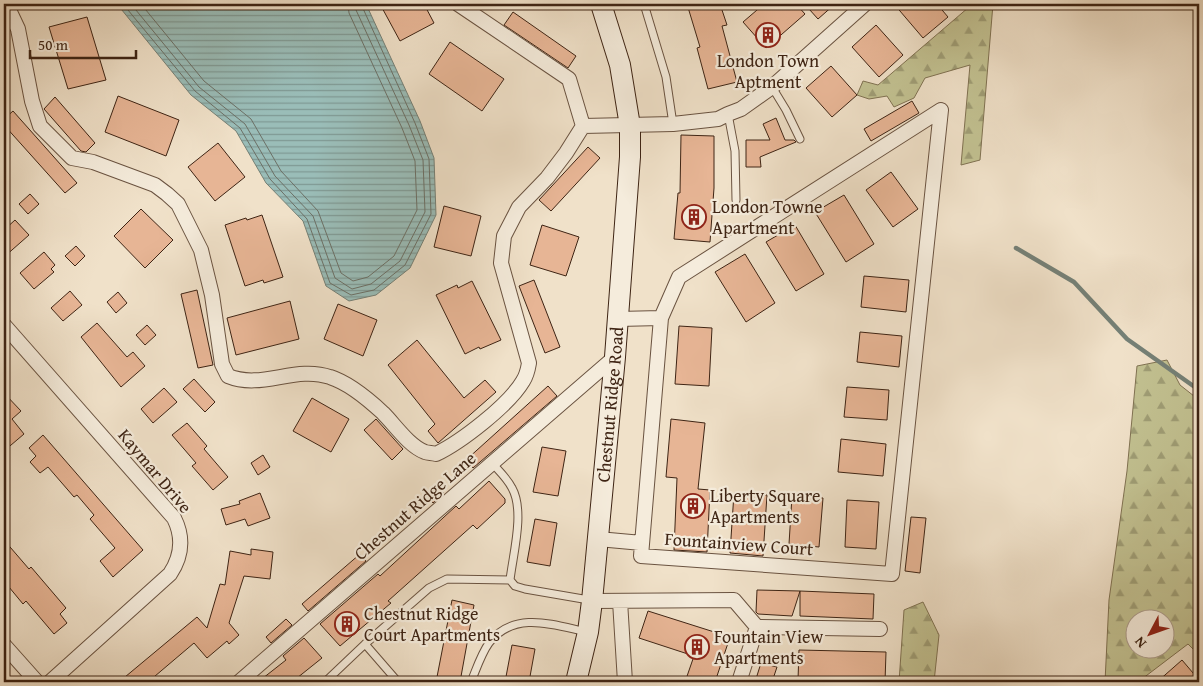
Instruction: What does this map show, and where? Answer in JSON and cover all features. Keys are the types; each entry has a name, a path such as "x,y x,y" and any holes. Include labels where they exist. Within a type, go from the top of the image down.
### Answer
{"street":[{"path":"4,6 10,12 18,29 32,101 40,126 72,158 93,162 155,186 178,204 201,250 212,295 222,364 228,376 246,381 312,372 330,377 347,385 382,412 412,443 424,452 436,454 464,438 502,406 523,382 527,374 529,363 501,263 504,236 519,207 547,178 583,126 568,79 458,4"},
{"name":"Chestnut Ridge Road","path":"576,682 588,632 592,601 615,357 630,157 630,126 620,65 601,4"},
{"path":"583,126 673,124 718,119 741,109 772,88 865,4"},
{"name":"Fountainview Court","path":"598,539 642,543 641,556 892,574 941,110 679,277 661,318"},
{"path":"618,319 661,318 642,543"},
{"name":"Kaymar Drive","path":"4,325 174,518 179,528 181,541 180,554 170,574 50,682"},
{"name":"Chestnut Ridge Lane","path":"239,682 615,357"},
{"path":"592,601 734,600 756,627 880,629"},
{"path":"620,601 625,682"},
{"path":"739,682 756,627"},
{"path":"4,646 37,682"}],"lane":[{"path":"644,4 666,77 673,124"},
{"path":"772,88 786,110 800,139"},
{"path":"728,114 736,151 736,200"},
{"path":"492,463 513,488 518,501 518,516 510,580 515,586 525,589 592,601"},
{"path":"325,682 365,644 429,588 438,583 447,580 510,580"},
{"path":"471,682 488,644 506,628 516,624 537,622 588,632"},
{"path":"365,644 398,682"}],"green space":[{"path":"970,4 993,4 980,160 961,165 970,65 925,78 914,98 894,107 887,96 869,99 857,95 863,81 878,85 969,7"},
{"path":"1167,360 1180,385 1199,400 1199,655 1188,644 1176,653 1176,608 1126,608 1126,658 1170,658 1138,682 1105,682 1109,600 1127,471 1137,366"},
{"path":"923,602 939,635 934,682 899,682 904,610"}],"water":[{"path":"117,4 366,4 420,121 434,158 436,215 410,268 376,295 349,301 326,286 303,221 266,183 236,131 191,95"}],"building":[{"path":"380,4 424,4 434,23 400,41"},
{"path":"687,4 720,4 727,25 722,26 737,82 708,89 697,48 700,47"},
{"name":"London Town Aptment","path":"764,4 796,4 805,14 766,48 743,22"},
{"path":"815,4 835,4 818,19 809,9"},
{"path":"894,4 937,4 948,17 923,38"},
{"path":"513,12 576,56 568,68 504,25"},
{"path":"87,17 106,80 68,89 49,27"},
{"path":"876,25 903,55 879,77 852,47"},
{"path":"450,42 504,79 482,111 429,74"},
{"path":"831,66 857,95 832,117 806,88"},
{"path":"118,96 179,120 166,156 105,132"},
{"path":"55,97 95,143 86,152 81,151 44,109"},
{"path":"912,101 919,113 871,141 864,129"},
{"path":"13,111 77,183 65,193 4,125 4,119"},
{"path":"776,118 785,140 794,140 796,142 760,157 761,167 746,167 746,140 770,140 763,124"},
{"path":"681,135 714,136 714,188 710,242 674,239 678,193 680,193"},
{"path":"218,143 245,177 215,201 188,167"},
{"path":"588,147 600,158 551,211 539,200"},
{"path":"891,172 918,209 893,227 866,190"},
{"path":"30,194 39,204 28,214 19,204"},
{"path":"844,195 874,244 846,262 815,212"},
{"path":"444,206 481,216 471,256 434,247"},
{"path":"141,209 173,240 145,268 114,236"},
{"path":"262,215 283,277 264,283 263,280 245,286 225,225"},
{"path":"15,220 29,235 4,257 4,230"},
{"path":"542,225 579,237 566,276 530,265"},
{"path":"795,225 824,274 796,291 766,242"},
{"path":"76,246 85,256 75,266 65,256"},
{"path":"44,252 55,265 51,269 54,272 34,289 20,273"},
{"path":"745,254 775,303 746,322 715,272"},
{"path":"864,276 909,280 906,312 861,307"},
{"path":"534,280 560,347 545,353 519,286"},
{"path":"472,281 501,340 465,354 436,295 457,285 458,288"},
{"path":"197,290 213,365 198,368 181,294"},
{"path":"70,291 82,305 63,321 51,308"},
{"path":"118,292 127,303 116,313 107,302"},
{"path":"290,301 299,339 236,355 227,318"},
{"path":"338,304 377,320 363,356 324,339"},
{"path":"97,323 127,357 133,352 145,366 121,387 81,337"},
{"path":"147,325 156,335 145,345 136,335"},
{"path":"679,326 712,328 709,386 675,384"},
{"path":"860,332 902,336 899,367 857,362"},
{"path":"417,340 464,398 485,380 496,392 438,443 428,431 435,424 388,365"},
{"path":"194,379 215,402 205,412 183,389"},
{"path":"548,386 557,396 473,468 466,460"},
{"path":"847,387 889,390 887,420 844,417"},
{"path":"164,388 177,402 153,423 141,409"},
{"path":"4,393 21,411 12,419 24,434 4,451"},
{"path":"312,398 349,419 331,452 293,431"},
{"path":"376,419 403,449 392,460 364,430"},
{"path":"671,419 705,423 698,489 710,490 707,552 674,550 677,478 666,477"},
{"path":"187,423 207,446 204,449 228,477 213,490 192,466 196,463 172,435"},
{"path":"43,435 143,550 113,577 100,561 115,548 90,519 94,515 77,495 74,497 48,467 40,473 30,462 36,456 29,448"},
{"path":"841,439 886,444 883,476 838,472"},
{"path":"542,447 566,451 558,496 533,492"},
{"path":"263,455 270,467 258,475 251,463"},
{"path":"489,481 505,499 505,503 477,529 473,525 388,601 391,603 340,646 320,624 378,574 380,576 456,506 459,509"},
{"path":"436,485 444,493 433,503 426,495"},
{"path":"260,493 270,518 248,526 245,519 226,525 221,509 240,504 239,501"},
{"name":"Liberty Square Apartments","path":"734,493 767,495 763,556 730,553"},
{"name":"Liberty Square Apartments","path":"792,496 823,498 819,547 789,544"},
{"name":"Liberty Square Apartments","path":"847,500 879,502 876,549 845,547"},
{"path":"911,517 926,518 920,573 905,571"},
{"name":"Chestnut Ridge Court Apartments","path":"535,519 557,523 550,566 527,562"},
{"path":"4,540 29,569 31,567 66,608 60,614 67,623 54,634 26,601 23,604 4,581"},
{"path":"251,549 273,552 270,579 244,576 229,623 239,635 229,644 227,641 207,658 194,643 148,682 119,682 197,617 207,628 220,584 225,585 230,551 251,555"},
{"path":"360,554 366,561 308,611 302,604"},
{"path":"757,590 800,591 792,616 758,614 756,612"},
{"path":"800,591 874,594 873,619 800,616"},
{"name":"Chestnut Ridge Court Apartments","path":"452,600 474,605 460,682 436,682"},
{"name":"Fountain View Apartments","path":"648,611 730,637 715,682 685,682 694,656 639,638"},
{"path":"286,619 292,625 271,643 266,637"},
{"path":"304,638 322,658 292,682 258,682 286,660 283,656"},
{"name":"Chestnut Ridge Court Apartments","path":"512,645 535,649 529,682 505,682"},
{"name":"Fountain View Apartments","path":"799,650 886,652 885,682 798,680"},
{"path":"1182,660 1199,682 1157,682"},
{"path":"761,663 777,667 772,682 755,682"}],"waterway":[{"path":"1016,248 1074,282 1127,339 1199,390"}],"place":[{"name":"London Town Aptment","path":"768,35"},
{"name":"London Towne Apartment","path":"694,217"},
{"name":"Liberty Square Apartments","path":"693,506"},
{"name":"Chestnut Ridge Court Apartments","path":"347,624"},
{"name":"Fountain View Apartments","path":"697,647"}]}
